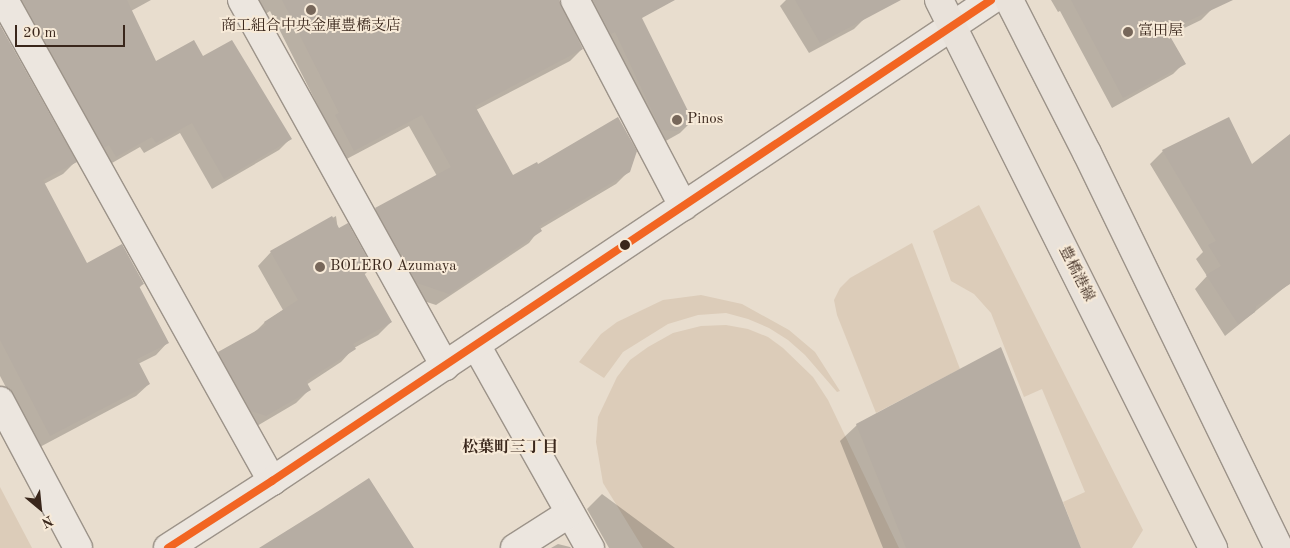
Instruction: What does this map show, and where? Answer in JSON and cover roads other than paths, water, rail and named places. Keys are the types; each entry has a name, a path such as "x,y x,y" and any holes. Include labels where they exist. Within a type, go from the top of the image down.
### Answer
{"main road":[{"name":"豊橋港線","path":"939,0 1212,548"},
{"path":"1009,0 1088,153 1279,548"}],"street":[{"path":"4,0 272,481"},
{"path":"242,0 445,366"},
{"path":"575,0 683,206"},
{"path":"168,548 445,366 991,0"},
{"path":"476,345 590,548"},
{"path":"0,401 78,548"},
{"path":"515,548 570,513"}],"place":[{"name":"商工組合中央金庫豊橋支店","path":"311,10"},
{"name":"富田屋","path":"1128,32"},
{"name":"Pinos","path":"677,120"},
{"name":"BOLERO Azumaya","path":"320,267"}],"district":[{"name":"松葉町三丁目","path":"510,448"}]}
